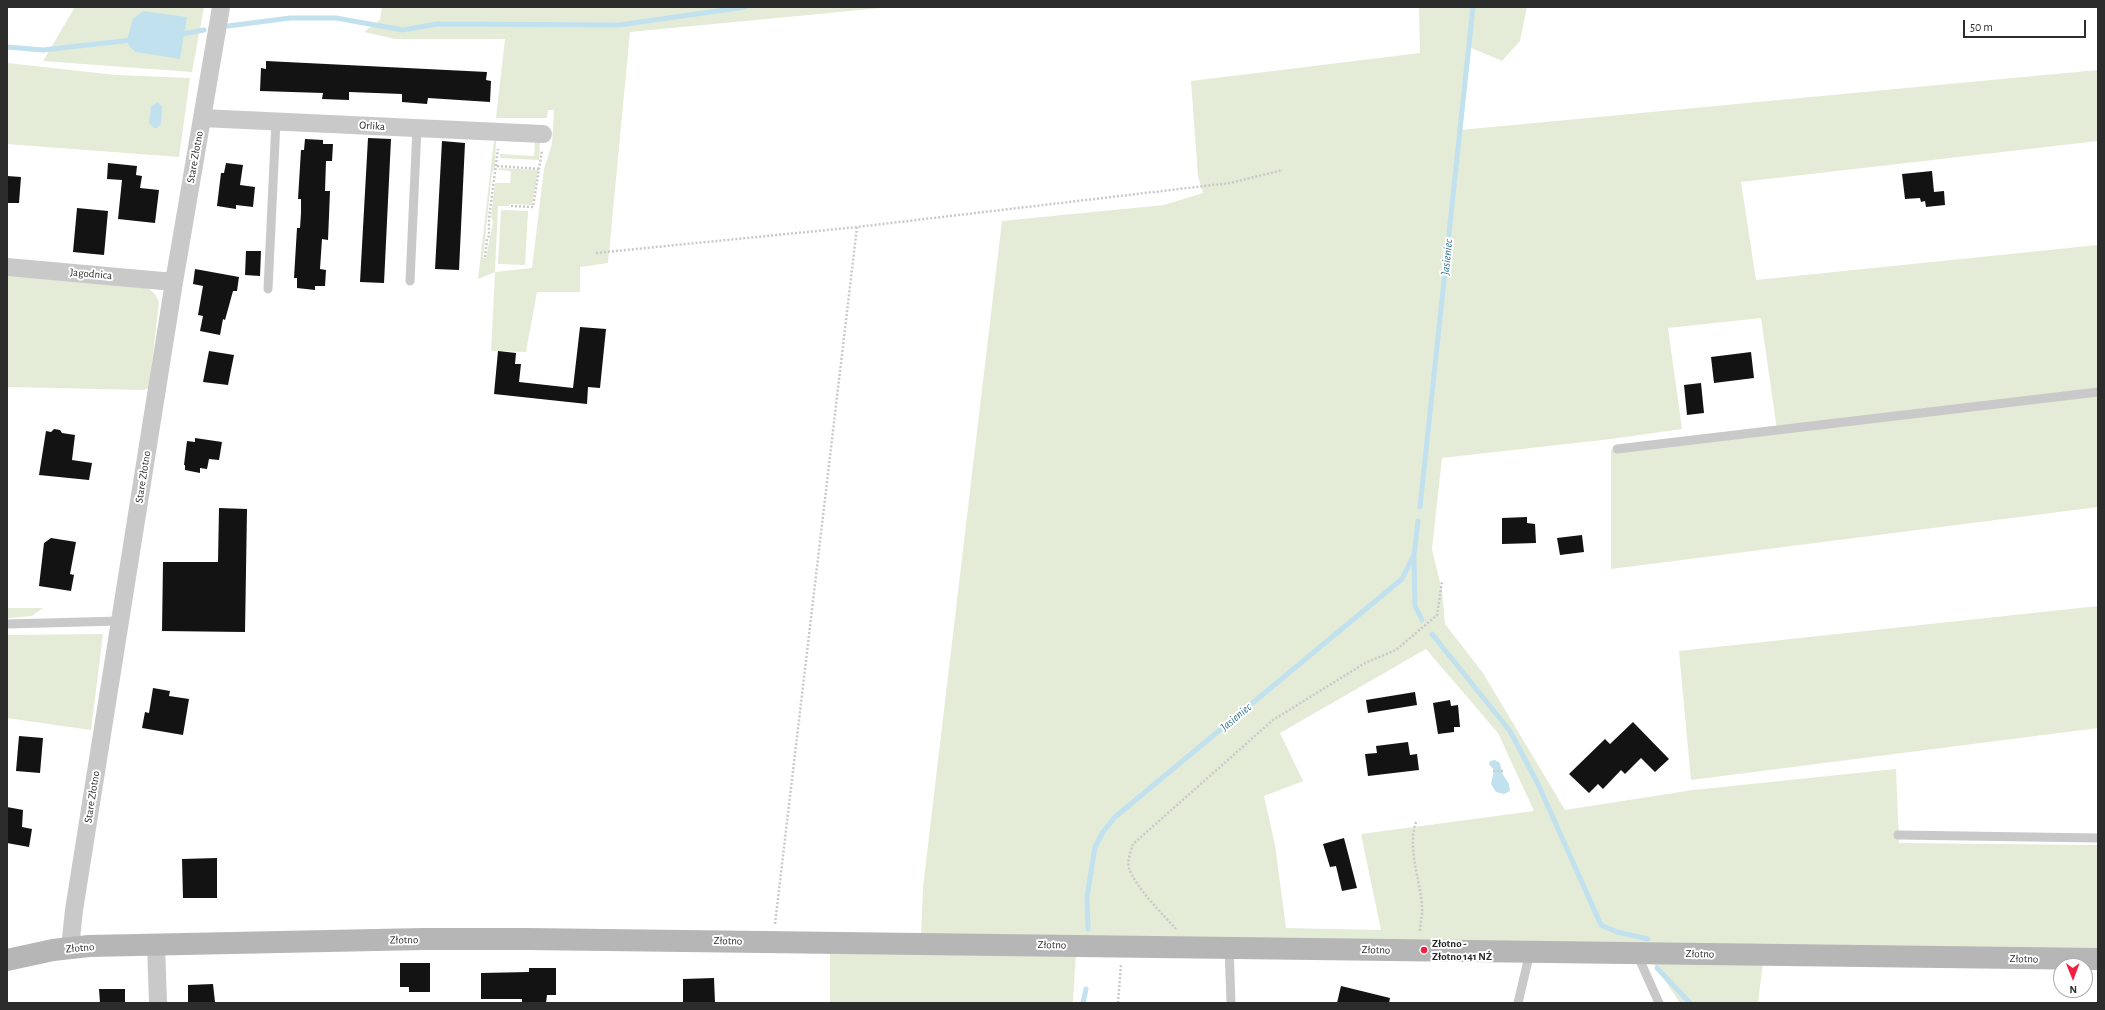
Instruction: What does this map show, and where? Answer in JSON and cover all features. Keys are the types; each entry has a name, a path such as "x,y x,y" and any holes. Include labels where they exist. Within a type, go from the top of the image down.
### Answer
{"street":[{"name":"Stare Złotno","path":"70,948 74,910 174,282 221,7"},
{"name":"Orlika","path":"202,118 543,134"},
{"name":"Jagodnica","path":"7,267 174,282"},
{"name":"Złotno","path":"7,960 70,948 156,944 461,939 1229,947 2098,959"},
{"path":"156,944 158,1003"}],"lane":[{"path":"268,289 276,121"},
{"path":"410,281 417,128"},
{"path":"1617,449 2098,392"},
{"path":"7,624 120,621"},
{"path":"1898,835 2098,838"},
{"path":"1229,947 1231,1003"},
{"path":"1518,1003 1530,951"},
{"path":"1636,953 1659,1003"}],"path":[{"path":"485,257 497,166 499,132"},
{"path":"511,206 533,207 540,168 543,134"},
{"path":"497,166 540,168"},
{"path":"596,253 856,227 1230,183 1283,170"},
{"path":"773,942 856,227"},
{"path":"1189,947 1134,877 1129,867 1130,854 1133,844 1273,720 1365,663 1396,650 1437,615 1442,582"},
{"path":"1493,771 1503,772"},
{"path":"1416,822 1413,830 1414,854 1422,908 1418,950"},
{"path":"1118,1003 1122,946"}],"green space":[{"path":"75,7 204,7 192,72 43,61"},
{"path":"382,7 892,7 630,32 608,263 580,267 580,292 537,292 526,352 491,351 495,272 532,268 544,169 552,144 554,110 548,110 547,118 496,118 505,39 395,39 364,32 380,20"},
{"path":"1419,7 1527,7 1520,41 1502,61 1469,47 1460,130 2098,70 2098,141 1741,182 1756,280 2098,245 2098,507 1611,569 1611,450 1777,430 1761,318 1668,328 1682,429 1611,439 1442,458 1432,549 1442,591 1445,624 1483,673 1565,810 1693,790 1896,769 1899,843 2098,845 2098,952 921,936 923,887 1002,221 1164,205 1203,193 1198,176 1191,81 1420,53","holes":["1426,649 1498,733 1534,811 1361,834 1381,930 1286,928 1275,845 1264,796 1303,781 1280,733"]},
{"path":"7,63 116,75 190,78 179,157 7,144"},
{"path":"494,140 496,141 495,168 492,172 483,258 486,258 493,222 491,216 495,183 510,183 511,171 499,170 499,168 538,170 532,205 510,204 509,206 498,206 495,272 478,279"},
{"path":"535,142 540,143 539,160 500,158 500,154 534,156"},
{"path":"501,210 528,211 525,265 498,264"},
{"path":"7,276 148,288 155,294 159,302 149,388 144,390 7,387"},
{"path":"2098,606 2098,728 1691,780 1679,651"},
{"path":"7,608 43,608 32,616 7,618"},
{"path":"103,634 91,730 7,718 7,635"},
{"path":"830,951 1076,953 1073,1001 1072,1003 830,1003"},
{"path":"1651,960 1763,962 1758,1003 1680,1003"}],"water":[{"path":"143,11 187,17 180,59 136,52 129,46 127,40 133,19"},
{"path":"158,102 162,106 161,124 157,128 154,128 149,123 151,106"},
{"path":"1495,760 1500,763 1502,773 1509,784 1510,791 1504,794 1496,792 1491,784 1494,770 1489,764 1490,761"}],"building":[{"path":"266,61 487,72 486,80 491,81 490,102 428,98 427,104 402,102 402,94 349,92 349,100 322,99 323,93 260,91 261,68 266,69"},
{"path":"368,138 391,139 384,283 360,282"},
{"path":"305,139 323,140 323,144 333,144 332,161 326,161 325,191 330,191 328,240 322,239 320,269 326,270 325,286 315,286 315,290 297,288 297,278 294,278 297,228 300,228 301,213 301,199 298,199 301,150 304,150"},
{"path":"442,141 465,143 459,270 435,269"},
{"path":"108,163 137,166 136,175 142,176 140,188 159,190 155,223 118,219 122,180 107,179"},
{"path":"226,163 243,165 240,185 255,187 253,207 236,205 236,209 217,206 221,173 224,173"},
{"path":"1932,171 1934,192 1944,191 1945,205 1926,207 1925,201 1921,202 1920,198 1905,199 1902,174"},
{"path":"7,176 21,177 19,203 7,203"},
{"path":"77,208 108,211 104,255 73,252"},
{"path":"246,251 261,251 260,276 245,275"},
{"path":"195,269 239,277 237,291 233,291 225,320 223,319 220,335 200,331 203,316 198,315 203,286 193,284"},
{"path":"580,327 606,329 600,388 588,387 587,404 494,394 498,351 516,353 515,364 521,364 519,382 573,388"},
{"path":"209,351 234,355 228,385 203,382"},
{"path":"1751,352 1754,378 1714,383 1711,357"},
{"path":"1701,383 1704,413 1687,415 1684,385"},
{"path":"54,429 60,430 62,433 75,435 72,460 92,463 89,480 39,475 46,431 51,432"},
{"path":"195,438 222,442 219,460 209,459 207,469 200,468 200,473 185,470 184,465 187,441 195,442"},
{"path":"219,508 247,509 245,632 162,631 163,562 218,562"},
{"path":"1527,517 1527,523 1535,524 1536,543 1502,544 1502,518"},
{"path":"1582,535 1584,552 1560,555 1557,538"},
{"path":"51,538 76,542 70,574 74,575 71,591 39,586 44,543"},
{"path":"153,688 170,691 169,696 189,699 183,735 142,728 145,712 149,713"},
{"path":"1415,692 1417,705 1368,713 1366,700"},
{"path":"1450,700 1451,706 1458,705 1460,727 1454,727 1454,732 1438,734 1433,703"},
{"path":"1633,722 1669,759 1655,772 1641,758 1625,774 1621,770 1603,789 1598,784 1589,793 1569,774 1605,739 1610,744"},
{"path":"19,736 43,738 40,773 16,771"},
{"path":"1408,742 1410,755 1417,754 1419,770 1368,776 1365,754 1377,753 1376,746"},
{"path":"7,807 23,810 22,827 32,829 29,847 7,843"},
{"path":"1344,838 1357,888 1342,891 1336,866 1330,867 1323,844"},
{"path":"217,858 217,898 183,898 182,859"},
{"path":"400,963 430,963 430,992 409,992 409,987 400,987"},
{"path":"529,968 556,968 556,995 547,995 546,1003 522,1002 522,999 481,999 481,973 529,972"},
{"path":"714,978 715,1003 683,1003 683,979"},
{"path":"213,984 215,1002 188,1003 188,985"},
{"path":"1341,986 1390,998 1389,1003 1337,1003"},
{"path":"99,989 125,989 125,1003 100,1003"}],"waterway":[{"path":"228,26 290,18 336,18 403,30 437,24 619,25 745,7"},
{"name":"Jasieniec","path":"1420,507 1473,7"},
{"path":"177,35 204,30"},
{"path":"7,47 43,50 132,40"},
{"name":"Jasieniec","path":"1088,929 1087,897 1095,847 1103,832 1115,817 1402,579 1414,555 1418,521"},
{"path":"1414,557 1415,606 1422,620"},
{"path":"1432,634 1510,731 1538,784 1601,925 1617,932 1648,939"},
{"path":"1657,968 1690,1003"},
{"name":"Jasieniec","path":"1083,1003 1086,989"}],"place":[{"name":"Złotno - Złotno 141 NŻ","path":"1424,950"}]}
